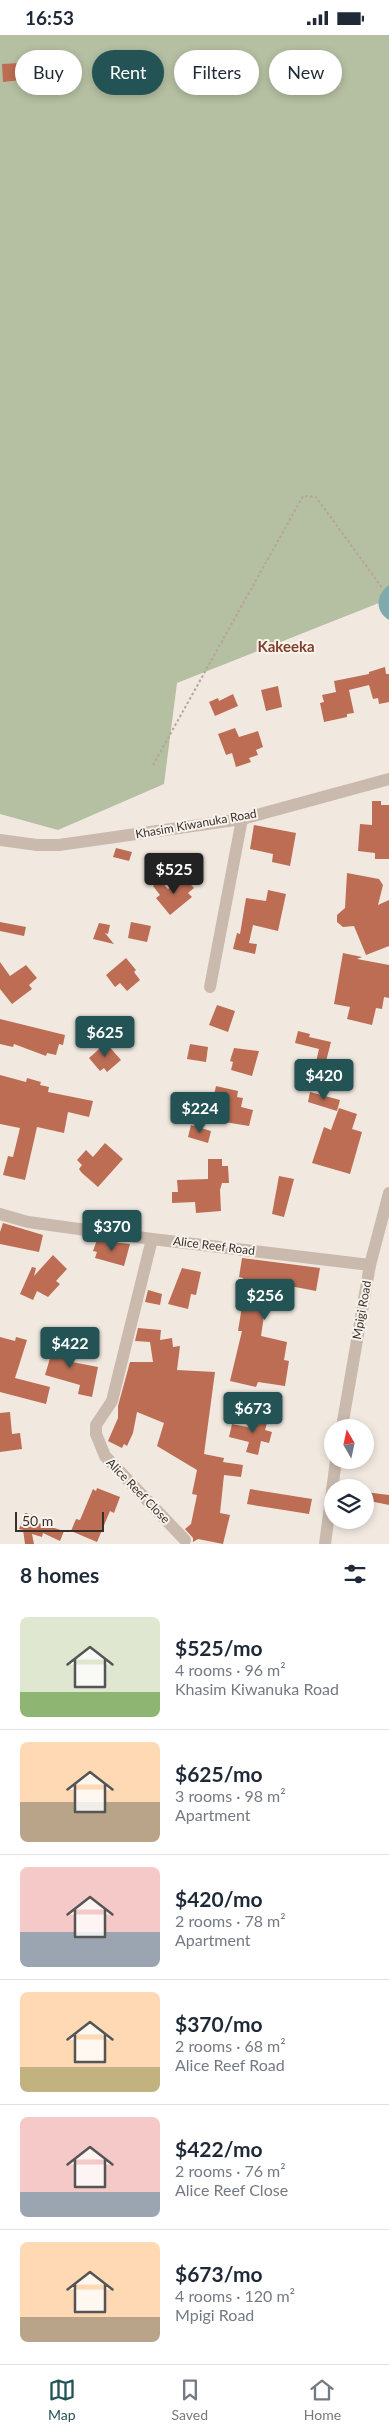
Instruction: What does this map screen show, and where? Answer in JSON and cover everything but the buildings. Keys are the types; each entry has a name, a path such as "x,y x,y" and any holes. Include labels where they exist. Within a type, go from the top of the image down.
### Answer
{"street":[{"name":"Khasim Kiwanuka Road","path":"0,840 37,845 59,845 242,819 389,779"},
{"path":"210,987 242,819"},
{"name":"Mpigi Road","path":"343,1419 370,1265 389,1193"},
{"name":"Alice Reef Road","path":"0,1214 28,1221 152,1239 370,1265"},
{"name":"Alice Reef Close","path":"152,1239 112,1401 96,1425 96,1434 105,1456 185,1540"},
{"path":"325,1544 335,1469"}],"path":[{"path":"153,765 303,496 316,497 383,589"}],"green space":[{"path":"0,35 389,35 389,599 177,683 164,784 58,830 0,814"}],"water":[{"path":"389,585 389,620 381,612 378,603 381,593"}],"district":[{"name":"Kakeeka","path":"286,647"}]}
